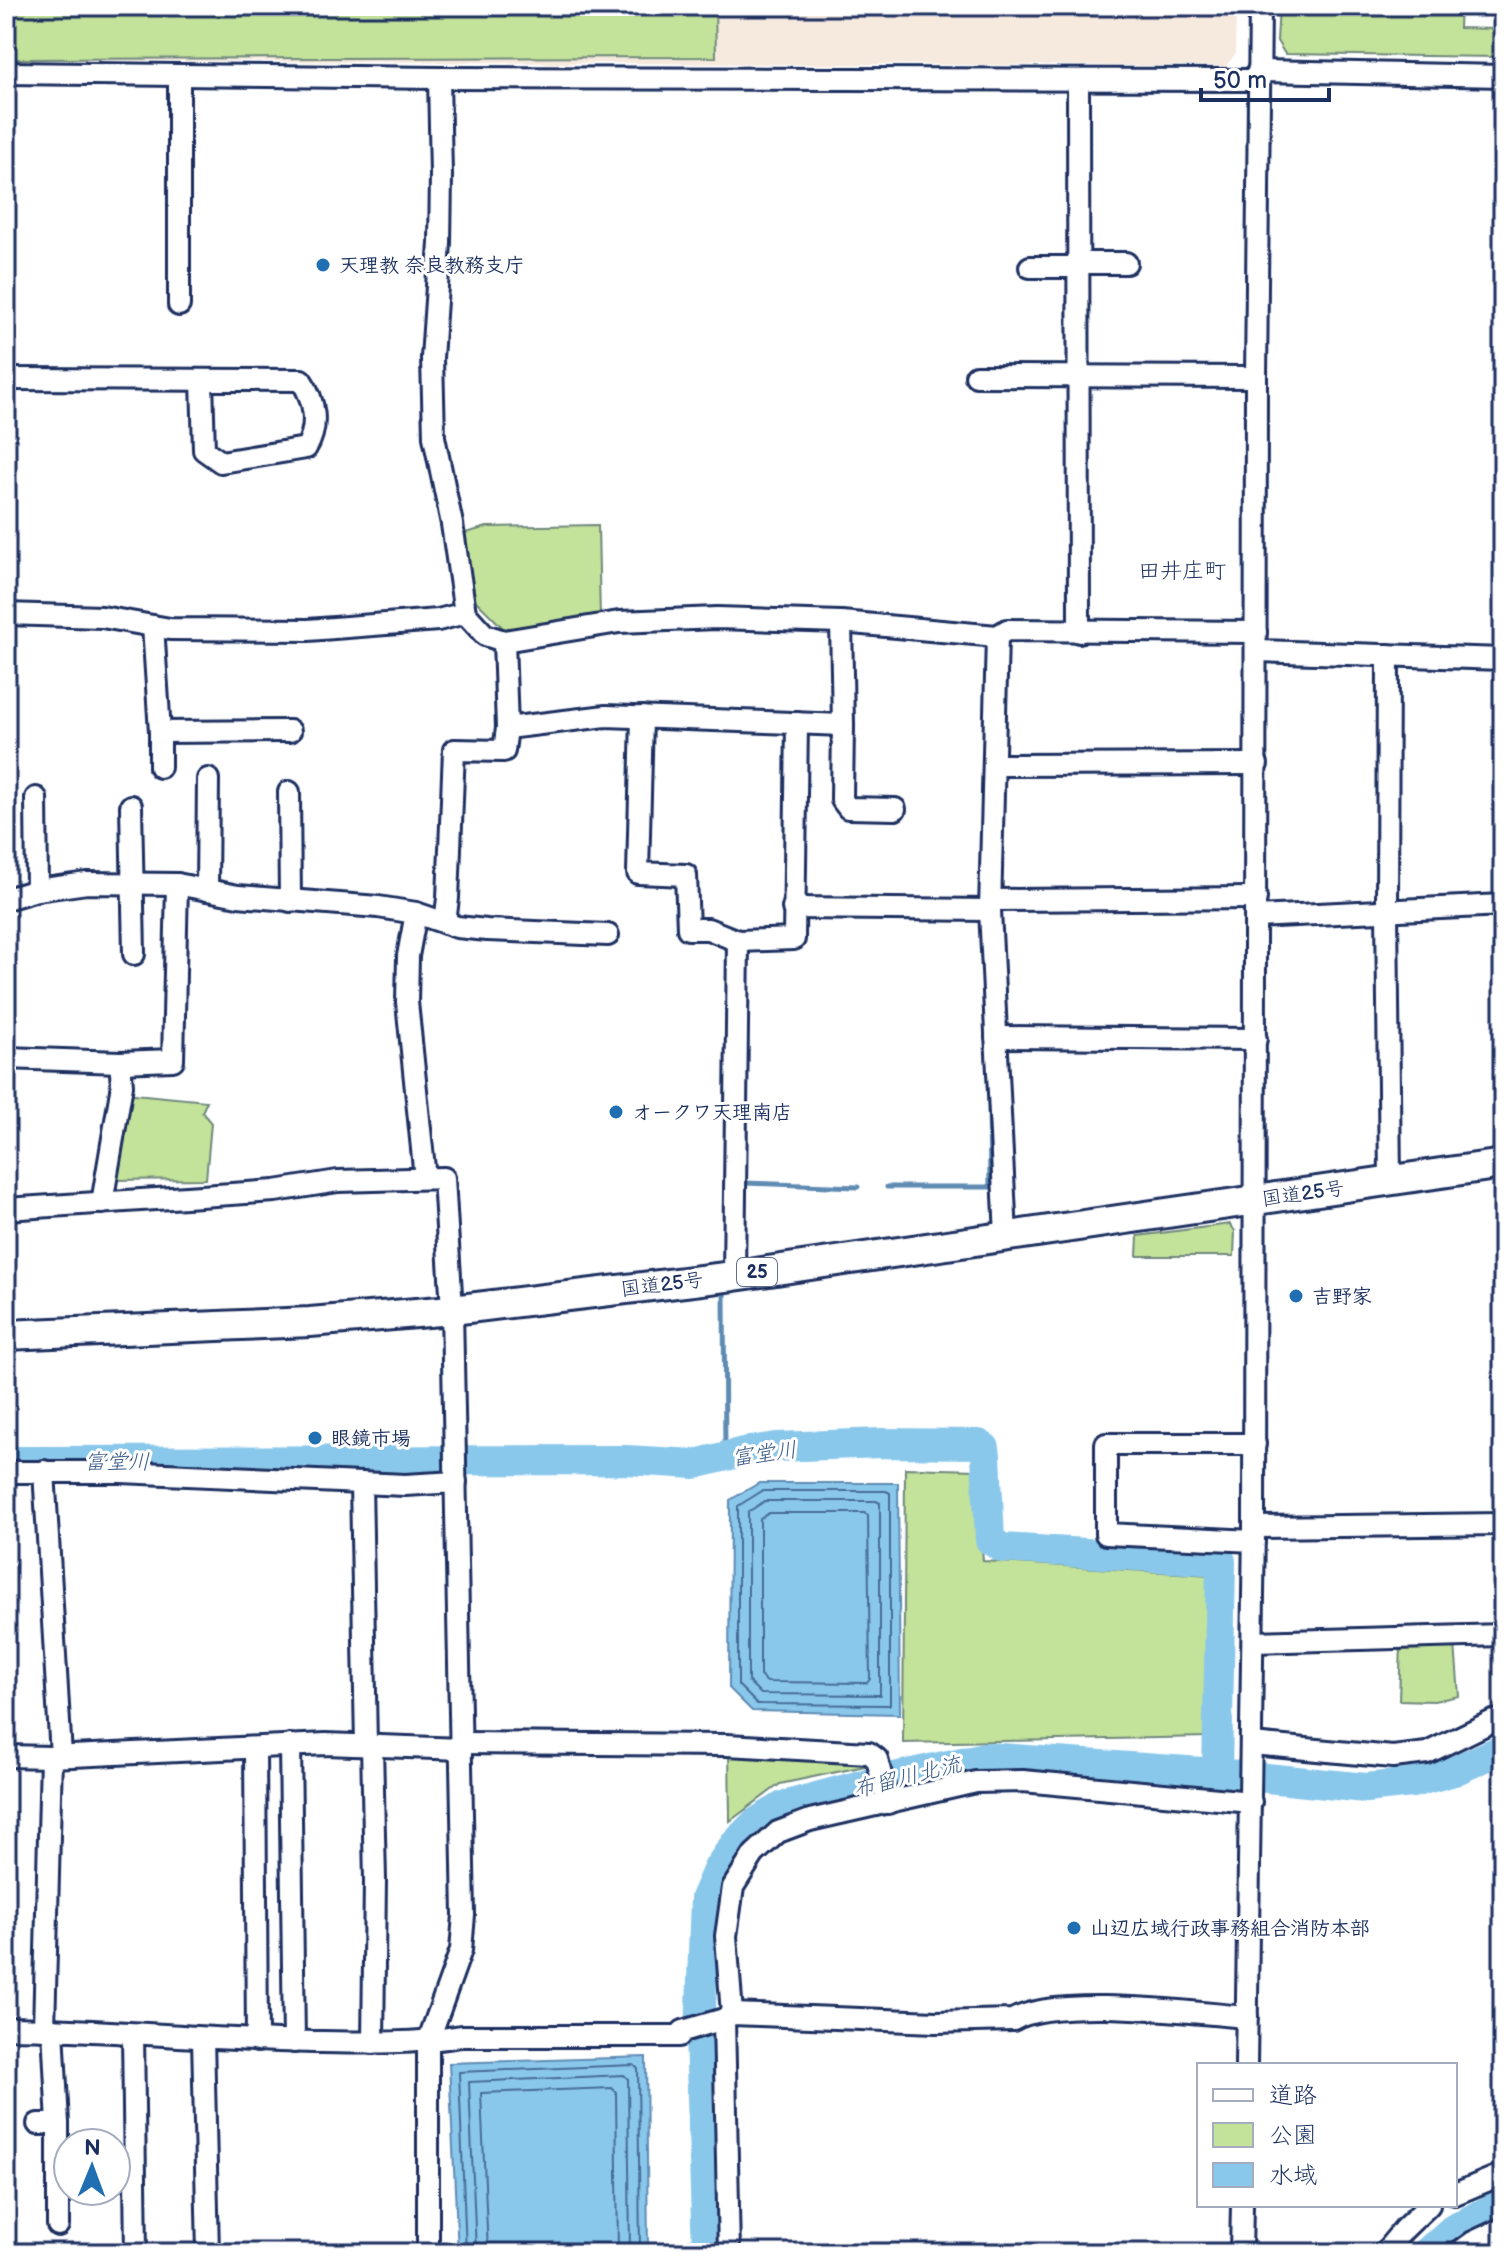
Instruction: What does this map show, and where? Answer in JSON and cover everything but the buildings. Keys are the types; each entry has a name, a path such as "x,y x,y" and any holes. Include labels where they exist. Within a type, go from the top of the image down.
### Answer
{"highway":[{"name":"国道25号","path":"6,1335 310,1322 452,1310 734,1276 1503,1164"}],"street":[{"path":"1246,2063 1255,1444 1256,377 1260,6"},
{"path":"6,73 1078,80 1258,75 1503,76"},
{"path":"179,76 179,305"},
{"path":"439,78 441,175 432,358 434,437 452,524 465,613 485,635 504,641 619,622 717,618 841,622 997,636 1007,630 1079,632 1256,642 1388,655 1503,659"},
{"path":"1078,80 1079,632"},
{"path":"1030,267 1126,263"},
{"path":"976,376 1256,377"},
{"path":"6,379 301,380 312,395 314,435 306,448 221,462 204,450 202,380"},
{"path":"6,614 102,617 170,629 308,630 438,620 465,613"},
{"path":"841,622 842,800 848,808 895,809"},
{"path":"153,626 160,767"},
{"path":"997,636 990,905 1006,1236"},
{"path":"445,923 454,750 504,751 507,728 504,641"},
{"path":"1388,655 1390,1180"},
{"path":"507,728 606,716 843,725"},
{"path":"642,717 638,873 686,875 688,929 708,929 738,941 794,939 797,723"},
{"path":"160,732 290,731"},
{"path":"995,765 1257,764"},
{"path":"207,890 208,779"},
{"path":"289,792 290,901"},
{"path":"36,798 37,890"},
{"path":"131,806 134,954"},
{"path":"6,899 37,890 87,883 177,884 238,896 378,907 487,930 608,935"},
{"path":"6,1058 120,1062 173,1060 177,884"},
{"path":"793,908 990,905 1387,911 1503,905"},
{"path":"416,913 408,956 407,1002 425,1178"},
{"path":"734,1276 738,941"},
{"path":"996,1037 1256,1039"},
{"path":"102,1203 122,1085 120,1062"},
{"path":"6,1209 275,1191 338,1181 444,1178 452,1310 464,1915 461,1950 428,2042 428,2253"},
{"path":"1255,1444 1106,1444 1106,1534 1254,1534 1503,1524"},
{"path":"6,1472 405,1485 456,1470"},
{"path":"44,1471 56,1757 48,2124 52,2216"},
{"path":"361,1483 375,1880 373,2043"},
{"path":"1253,1642 1503,1635"},
{"path":"1252,1749 1393,1757 1416,1755 1503,1719"},
{"path":"6,1756 56,1757 290,1745 727,1745 869,1753 877,1759 887,1802"},
{"path":"290,1745 294,2042"},
{"path":"255,1748 257,2041"},
{"path":"729,2253 726,1936 733,1887 754,1854 778,1832 799,1824 976,1782 1023,1781 1251,1798"},
{"path":"6,2028 257,2041 373,2043 428,2042 461,2036 679,2036 683,2031 726,2018 936,2022 1013,2020 1022,2015 1067,2007 1247,2017"},
{"path":"133,2034 136,2253"},
{"path":"203,2038 208,2253"},
{"path":"1457,2193 1503,2174"},
{"path":"1241,2253 1242,2207"},
{"path":"1384,2253 1427,2207"},
{"path":"1458,2253 1503,2228"}],"shaded area":[{"path":"6,6 1236,6 1235,54 1226,66 6,60"}],"green space":[{"path":"6,6 715,6 716,57 6,59"},
{"path":"1279,6 1460,6 1459,28 1495,29 1496,57 1285,54 1277,41"},
{"path":"598,525 600,619 507,632 476,601 462,534 487,527"},
{"path":"124,1093 207,1101 202,1112 211,1123 206,1179 109,1180"},
{"path":"1230,1224 1235,1231 1234,1256 1137,1256 1138,1236"},
{"path":"905,1468 976,1470 983,1561 1211,1575 1209,1737 903,1743"},
{"path":"1401,1644 1455,1644 1459,1696 1434,1701 1399,1700"},
{"path":"729,1749 866,1756 870,1765 780,1784 730,1821"}],"water":[{"path":"759,1483 898,1483 900,1714 752,1711 729,1688 730,1500"},
{"path":"646,2057 648,2253 458,2253 449,2063"}],"waterway":[{"path":"887,1187 990,1187 989,1098"},
{"path":"744,1183 858,1187"},
{"path":"724,1290 725,1458"},
{"name":"富堂川","path":"6,1461 627,1460 695,1464 776,1447 882,1443 979,1444 985,1448 986,1456 990,1540 1002,1548 1221,1561 1217,1773"},
{"name":"布留川北流","path":"707,2253 700,2035 705,1898 718,1868 736,1842 755,1823 783,1806 985,1757 1217,1773 1366,1788 1412,1783 1454,1771 1503,1749"},
{"path":"1426,2253 1453,2229 1503,2203"}],"place":[{"name":"天理教 奈良教務支庁","path":"323,265"},
{"name":"オークワ天理南店","path":"616,1112"},
{"name":"吉野家","path":"1296,1296"},
{"name":"眼鏡市場","path":"315,1438"},
{"name":"山辺広域行政事務組合消防本部","path":"1074,1928"}],"district":[{"name":"田井庄町","path":"1182,570"}]}
